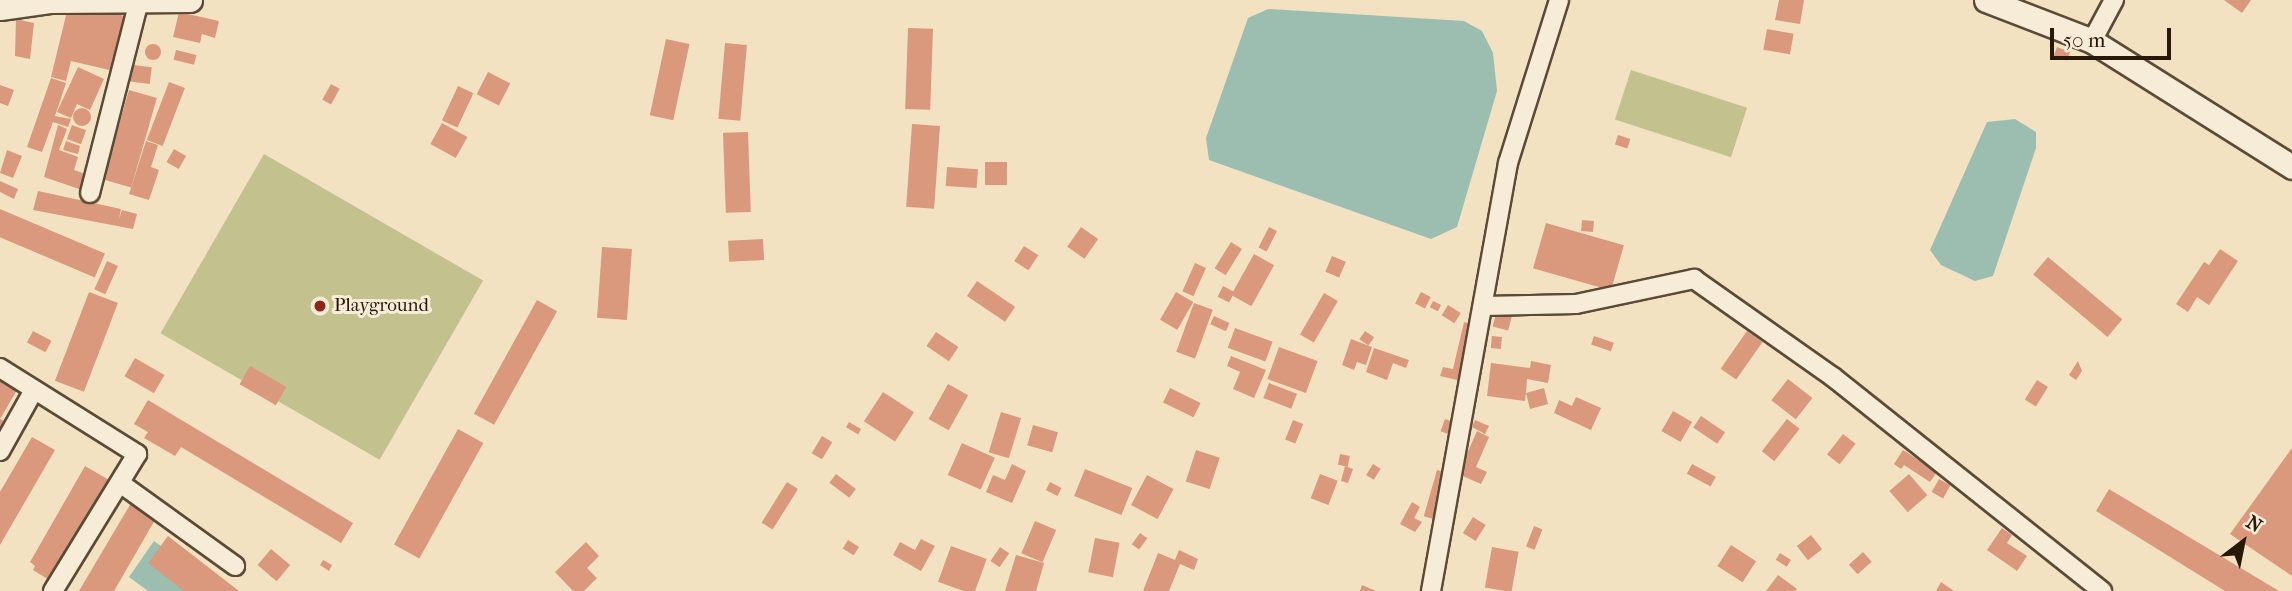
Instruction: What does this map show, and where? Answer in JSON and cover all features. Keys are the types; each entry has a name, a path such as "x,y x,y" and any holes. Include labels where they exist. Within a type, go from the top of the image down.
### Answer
{"street":[{"path":"0,8 50,0 190,0"},
{"path":"1432,591 1508,163 1559,0"},
{"path":"1986,0 2092,41 2292,167"},
{"path":"2092,41 2113,0"},
{"path":"90,193 139,1"},
{"path":"1483,306 1576,304 1694,279 1855,394 2102,591"},
{"path":"0,368 138,454 53,591"},
{"path":"0,451 34,390"},
{"path":"120,483 235,566"}],"shaded area":[{"path":"1268,9 1464,21 1482,31 1493,53 1497,91 1457,227 1431,239 1209,160 1206,138 1248,18"},
{"path":"1631,70 1747,108 1731,157 1615,119"},
{"path":"2015,119 2036,132 2036,148 1993,276 1975,281 1941,265 1930,250 1987,122"},
{"name":"Playground","path":"264,154 483,280 380,460 160,333"},
{"path":"154,541 224,591 148,591 129,577"}],"building":[{"path":"1779,0 1804,0 1800,24 1775,20"},
{"path":"2224,0 2251,0 2242,13"},
{"path":"69,3 129,17 118,72 71,61 66,81 51,77"},
{"path":"179,12 219,21 215,38 202,34 200,43 173,37"},
{"path":"16,19 34,23 30,59 15,56"},
{"path":"908,28 933,29 930,110 905,109"},
{"path":"1767,29 1794,34 1790,54 1763,50"},
{"path":"666,39 689,44 673,120 650,115"},
{"path":"725,43 747,45 740,121 718,119"},
{"path":"150,44 156,44 161,52 159,58 150,60 145,55 145,49"},
{"path":"2057,47 2070,52 2067,60 2054,55"},
{"path":"176,50 196,55 194,65 174,60"},
{"path":"126,64 152,67 150,84 124,81"},
{"path":"78,67 104,79 90,110 77,104 71,118 57,112"},
{"path":"488,72 510,83 499,106 477,94"},
{"path":"51,78 66,83 55,116 71,119 68,127 53,122 42,152 27,147"},
{"path":"169,82 185,88 163,146 147,140"},
{"path":"331,84 340,89 331,105 322,100"},
{"path":"0,85 14,90 8,106 0,103"},
{"path":"458,86 473,93 457,128 442,120"},
{"path":"129,90 157,98 131,187 103,179"},
{"path":"82,108 88,111 91,117 88,123 82,126 76,123 73,117 76,111"},
{"path":"442,123 467,137 456,158 430,144"},
{"path":"912,124 940,126 934,209 906,207"},
{"path":"58,125 67,129 59,150 78,157 74,170 91,176 85,191 44,177"},
{"path":"72,125 86,130 81,144 67,139"},
{"path":"748,132 751,212 726,213 723,133"},
{"path":"1618,135 1630,139 1627,149 1615,145"},
{"path":"66,141 80,146 78,154 63,150"},
{"path":"146,141 158,145 151,167 159,170 149,200 129,194"},
{"path":"174,149 186,156 179,169 166,162"},
{"path":"7,150 22,156 13,178 0,173"},
{"path":"985,162 1007,162 1007,185 985,185"},
{"path":"947,167 978,169 977,188 946,186"},
{"path":"0,181 18,189 14,199 0,192"},
{"path":"38,191 121,209 119,219 122,210 137,214 133,229 33,210"},
{"path":"0,209 105,254 95,277 0,237"},
{"path":"1582,220 1594,221 1593,232 1581,231"},
{"path":"1546,223 1624,245 1611,291 1533,268"},
{"path":"1081,227 1098,239 1084,259 1067,247"},
{"path":"1269,227 1277,231 1267,252 1259,247"},
{"path":"763,239 764,260 729,262 728,241"},
{"path":"1231,242 1242,249 1226,275 1215,268"},
{"path":"1024,246 1038,255 1028,270 1014,261"},
{"path":"602,247 632,249 627,320 597,318"},
{"path":"2220,249 2238,261 2209,305 2197,297 2188,312 2176,304 2204,262 2209,265"},
{"path":"1254,254 1274,265 1251,306 1231,295"},
{"path":"1332,256 1346,262 1339,278 1325,272"},
{"path":"2048,257 2122,319 2108,337 2033,275"},
{"path":"107,261 118,266 105,294 94,289"},
{"path":"1195,263 1206,268 1193,296 1182,291"},
{"path":"977,281 1015,307 1005,322 967,296"},
{"path":"1223,286 1235,292 1229,303 1218,297"},
{"path":"89,292 118,303 84,392 55,381"},
{"path":"1176,292 1193,302 1177,330 1160,320"},
{"path":"1421,292 1431,297 1425,309 1415,304"},
{"path":"1324,293 1338,301 1314,343 1300,335"},
{"path":"537,300 557,311 494,425 474,414"},
{"path":"1433,301 1441,305 1438,311 1430,307"},
{"path":"1194,303 1213,310 1195,359 1176,352"},
{"path":"1448,305 1461,313 1454,323 1442,315"},
{"path":"1497,310 1512,314 1508,331 1493,326"},
{"path":"1214,316 1230,323 1226,331 1210,324"},
{"path":"1464,322 1479,326 1466,382 1440,376 1443,367 1453,369"},
{"path":"1235,328 1273,342 1265,361 1228,348"},
{"path":"33,331 52,341 45,352 27,342"},
{"path":"1365,331 1374,337 1369,345 1359,339"},
{"path":"1747,331 1763,342 1736,380 1721,369"},
{"path":"936,332 958,347 949,361 926,346"},
{"path":"1492,336 1502,337 1501,349 1491,348"},
{"path":"1594,336 1614,343 1611,351 1591,345"},
{"path":"1351,339 1372,347 1366,365 1357,362 1354,370 1342,365"},
{"path":"1279,347 1318,361 1306,393 1267,379"},
{"path":"1374,348 1409,360 1406,368 1393,363 1387,380 1366,372"},
{"path":"1231,356 1266,370 1254,398 1233,389 1240,372 1227,366"},
{"path":"135,358 164,375 154,393 124,376"},
{"path":"1531,361 1551,365 1548,383 1527,379 1525,401 1487,396 1491,363 1530,368"},
{"path":"2078,361 2082,371 2076,380 2069,375"},
{"path":"250,366 286,387 276,405 240,384"},
{"path":"1788,379 1812,398 1796,419 1771,400"},
{"path":"0,380 17,390 0,419"},
{"path":"2037,380 2048,387 2036,406 2025,400"},
{"path":"1269,383 1297,394 1291,409 1263,398"},
{"path":"948,384 968,395 949,430 929,419"},
{"path":"1170,388 1201,403 1194,417 1163,402"},
{"path":"1544,388 1548,404 1530,409 1526,393"},
{"path":"883,392 914,412 895,442 864,421"},
{"path":"1576,397 1601,408 1591,430 1554,413 1559,400 1572,406"},
{"path":"148,400 353,523 341,543 181,447 175,456 144,438 148,432 134,424"},
{"path":"1673,411 1692,422 1681,442 1662,431"},
{"path":"1001,412 1021,418 1009,458 989,452"},
{"path":"1701,416 1725,432 1717,444 1693,428"},
{"path":"0,419 6,422 0,432"},
{"path":"1445,419 1459,424 1455,436 1441,431"},
{"path":"1787,419 1800,429 1774,461 1762,451"},
{"path":"1293,420 1303,424 1295,444 1285,439"},
{"path":"1475,420 1489,426 1485,434 1472,427"},
{"path":"849,422 861,429 858,434 846,427"},
{"path":"1033,425 1058,432 1052,452 1027,445"},
{"path":"458,429 483,443 419,559 394,544"},
{"path":"1477,431 1489,437 1476,467 1487,472 1481,484 1458,474"},
{"path":"1843,434 1856,444 1840,464 1827,454"},
{"path":"822,436 832,442 822,459 812,453"},
{"path":"32,437 55,450 0,545 0,492"},
{"path":"962,443 995,458 981,490 948,475"},
{"path":"2292,448 2292,576 2230,534"},
{"path":"1196,450 1220,458 1210,489 1186,481"},
{"path":"1903,450 1937,472 1930,482 1904,465 1901,469 1894,464"},
{"path":"1340,454 1350,456 1348,467 1338,465"},
{"path":"1012,464 1026,471 1012,503 986,492 993,475 1005,480"},
{"path":"1373,464 1381,469 1374,480 1366,475"},
{"path":"1692,464 1716,477 1711,486 1687,474"},
{"path":"85,466 109,480 51,581 33,570 35,566 30,562"},
{"path":"1345,466 1353,469 1348,483 1341,481"},
{"path":"1085,469 1132,488 1121,515 1074,496"},
{"path":"1437,470 1451,474 1438,520 1424,516"},
{"path":"836,474 856,489 849,498 829,483"},
{"path":"1320,474 1338,481 1328,505 1311,498"},
{"path":"1909,474 1927,495 1908,512 1889,491"},
{"path":"1147,475 1173,489 1158,519 1131,505"},
{"path":"1939,479 1950,485 1943,498 1932,492"},
{"path":"787,482 798,489 773,530 762,523"},
{"path":"1050,482 1062,488 1057,496 1046,490"},
{"path":"2109,489 2279,591 2225,591 2096,511"},
{"path":"134,498 159,513 114,591 79,591"},
{"path":"1412,502 1420,507 1414,518 1422,522 1415,532 1400,524"},
{"path":"1473,517 1486,525 1476,541 1463,533"},
{"path":"1035,521 1056,530 1042,562 1021,553"},
{"path":"1534,526 1542,529 1535,550 1526,547"},
{"path":"2002,528 2012,535 2007,543 2027,556 2017,571 1987,550"},
{"path":"1140,533 1147,538 1139,550 1132,544"},
{"path":"1811,535 1822,549 1808,560 1797,546"},
{"path":"168,536 239,591 184,591 148,563"},
{"path":"1095,538 1120,543 1113,577 1088,572"},
{"path":"921,539 935,546 921,571 893,555 900,542 915,550"},
{"path":"848,540 859,547 854,555 843,548"},
{"path":"586,542 599,556 587,568 597,578 584,591 573,591 555,572"},
{"path":"1731,545 1756,561 1743,582 1717,566"},
{"path":"951,546 987,559 975,591 964,591 938,582"},
{"path":"1000,547 1009,553 1000,567 990,561"},
{"path":"1492,547 1519,552 1512,591 1485,587"},
{"path":"271,549 290,565 277,581 258,565"},
{"path":"1179,550 1198,559 1194,570 1180,564 1169,591 1143,591 1158,553 1175,560"},
{"path":"1863,552 1872,562 1858,574 1849,565"},
{"path":"1780,553 1791,560 1787,567 1776,560"},
{"path":"1016,555 1044,563 1036,591 1005,591"},
{"path":"323,560 332,565 329,571 320,565"},
{"path":"1778,575 1797,589 1766,591"},
{"path":"1941,582 1954,591 1936,591"},
{"path":"1362,585 1376,591 1360,591"}],"place":[{"name":"Playground","path":"320,306"}]}
